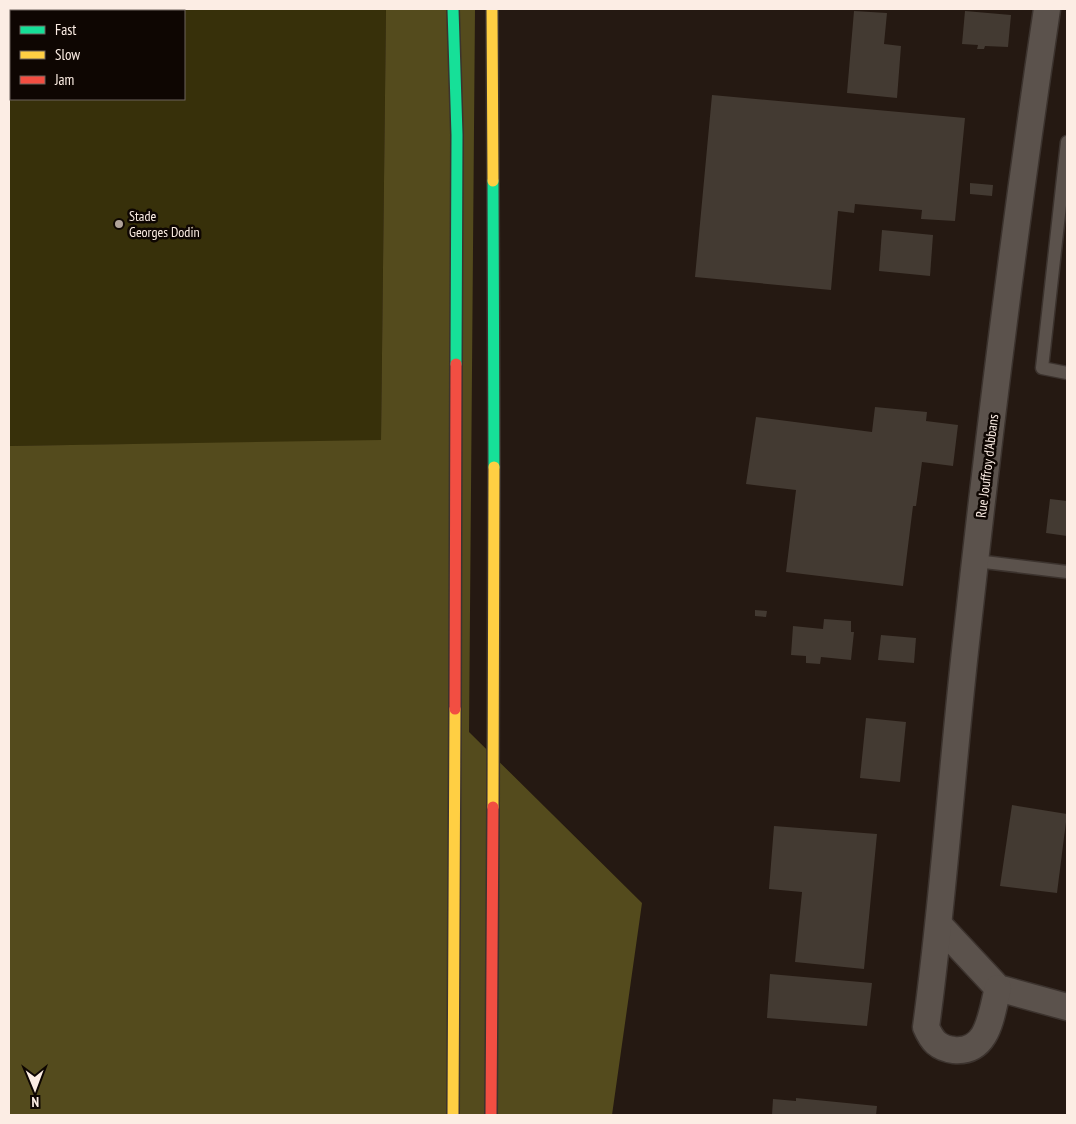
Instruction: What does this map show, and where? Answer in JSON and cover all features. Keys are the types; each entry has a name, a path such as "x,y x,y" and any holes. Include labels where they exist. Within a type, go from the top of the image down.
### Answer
{"highway":[{"path":"453,9 457,194 453,1115"},
{"path":"490,1115 494,521 492,9"}],"street":[{"name":"Rue Jouffroy d'Abbans","path":"998,988 985,1035 976,1045 967,1051 942,1048 932,1040 926,1027 940,926 976,561 1027,141 1047,9"},
{"path":"940,926 998,988 1067,1007"}],"lane":[{"path":"1067,142 1042,368 1067,373"},
{"path":"976,561 1067,572"}],"shaded area":[{"path":"9,9 386,9 381,441 9,446"},
{"path":"386,9 475,9 469,732 642,903 612,1115 9,1115 9,446 381,440"}],"building":[{"path":"854,11 887,13 884,44 901,46 897,98 847,93"},
{"path":"965,11 1011,15 1008,47 985,46 984,49 977,49 978,45 962,44"},
{"path":"712,95 965,118 955,221 921,219 922,210 855,204 854,213 838,211 831,290 695,277"},
{"path":"970,183 993,185 992,196 970,194"},
{"path":"882,230 933,235 930,276 879,271"},
{"path":"875,407 927,412 926,421 958,425 953,466 922,462 916,506 913,506 903,586 786,572 796,490 746,484 756,417 872,432"},
{"path":"1050,499 1067,501 1067,536 1046,533"},
{"path":"755,610 767,611 766,617 755,616"},
{"path":"824,619 851,621 851,632 854,632 851,660 821,657 820,664 806,663 806,656 791,655 793,626 823,629"},
{"path":"881,635 916,638 914,663 878,660"},
{"path":"866,718 906,722 900,782 860,778"},
{"path":"1012,805 1067,814 1057,893 1000,886"},
{"path":"774,826 877,834 864,969 795,962 802,892 769,889"},
{"path":"770,974 872,983 867,1026 767,1018"},
{"path":"796,1098 877,1106 876,1115 772,1115 773,1099 796,1101"}],"traffic: fast":[{"path":"453,9 457,135 456,364"},
{"path":"493,181 494,467"}],"traffic: slow":[{"path":"492,9 493,181"},
{"path":"493,807 494,467"},
{"path":"453,1115 455,709"}],"traffic: jam":[{"path":"455,709 456,364"},
{"path":"491,1115 493,807"}],"place":[{"name":"Stade Georges Dodin","path":"119,224"}]}
